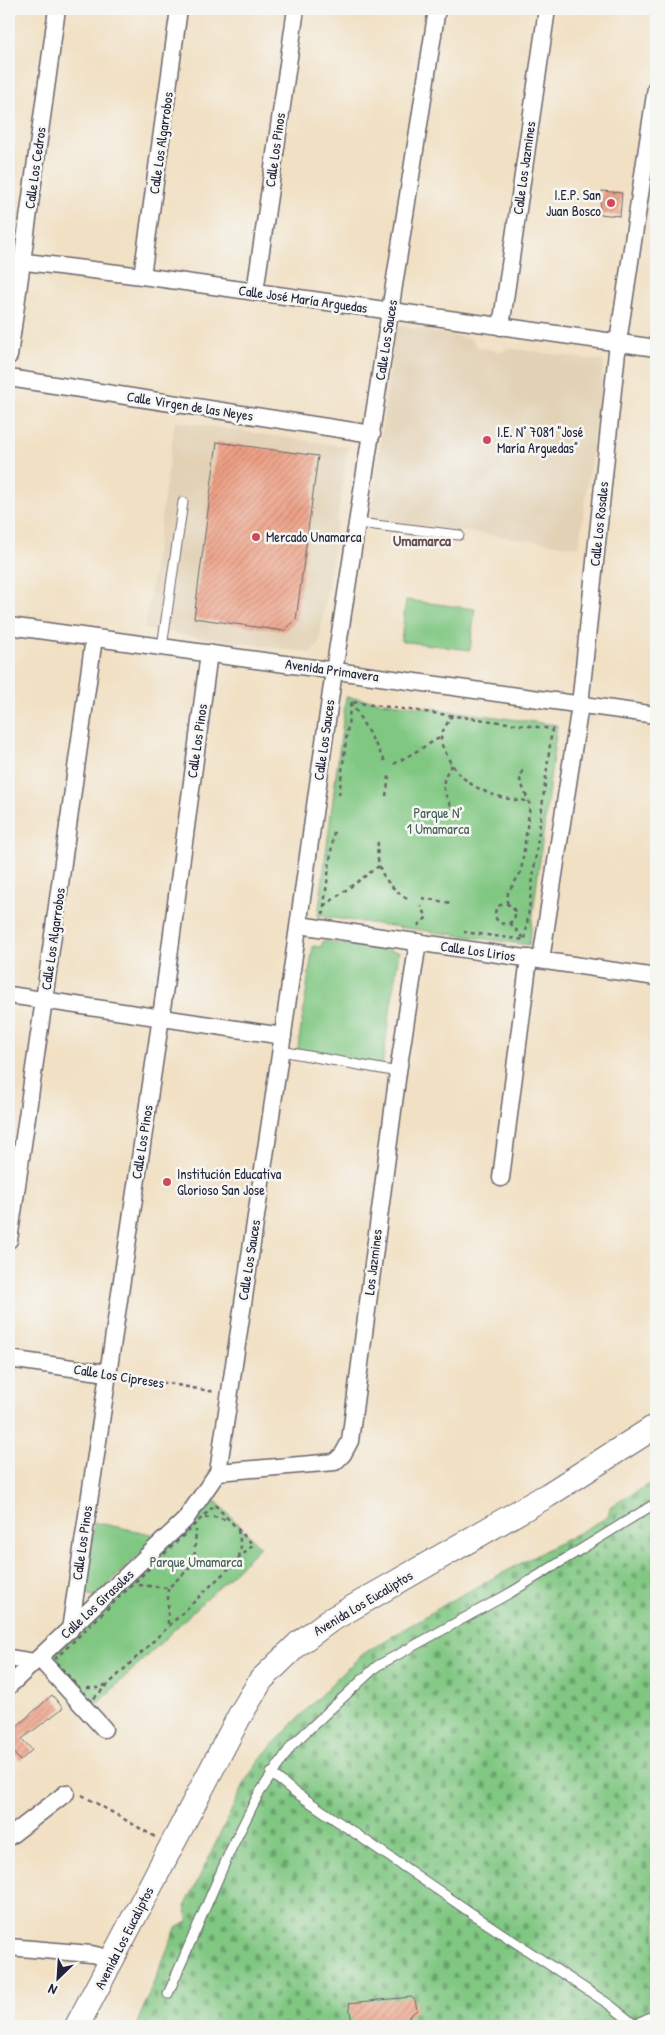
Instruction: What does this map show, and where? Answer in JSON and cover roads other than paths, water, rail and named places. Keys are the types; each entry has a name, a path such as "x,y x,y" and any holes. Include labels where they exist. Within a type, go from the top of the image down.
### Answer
{"street":[{"name":"Calle Los Cedros","path":"9,356 15,260 57,9"},
{"name":"Calle Los Algarrobos","path":"142,276 179,9"},
{"name":"Calle Los Pinos","path":"255,292 296,9"},
{"name":"Calle Los Sauces","path":"218,1472 282,1043 334,671 437,9"},
{"name":"Calle Los Jazmines","path":"501,326 546,9"},
{"name":"Calle Los Rosales","path":"501,1178 535,959 580,705 618,342 656,88"},
{"name":"Calle José María Arguedas","path":"15,260 656,348"},
{"name":"Calle Virgen de las Neyes","path":"9,378 372,434"},
{"name":"Avenida Primavera","path":"9,626 656,715"},
{"name":"Calle Los Algarrobos","path":"9,1240 94,638"},
{"name":"Calle Los Pinos","path":"70,1630 161,1017 209,654"},
{"name":"Calle Los Lirios","path":"299,925 656,977"},
{"name":"Los Jazmines","path":"218,1472 335,1462 343,1454 350,1441 398,1072 418,942"},
{"path":"9,995 161,1017 282,1043"},
{"name":"Calle Los Cipreses","path":"9,1359 107,1373"},
{"name":"Avenida Los Eucaliptos","path":"77,2026 91,2003 239,1716 262,1680 298,1644 329,1621 548,1495 656,1426"},
{"name":"Calle Los Girasoles","path":"9,1686 185,1520 218,1472"},
{"path":"9,1658 36,1660 104,1729"},
{"path":"9,1836 66,1793"},
{"path":"9,1948 91,1954 113,1959"},
{"name":"Avenida Los Eucaliptos","path":"82,2026 91,2003"}],"lane":[{"path":"162,647 183,502"},
{"path":"358,523 459,535"},
{"path":"282,1043 398,1072"},
{"path":"168,1994 230,1851 258,1795 271,1773 292,1745 377,1666 510,1593 656,1503"},
{"path":"271,1773 292,1790 475,1916 610,2005 636,2026 642,2020 656,2014"}],"place":[{"name":"I.E.P. San Juan Bosco","path":"611,203"},
{"name":"I.E. N° 7081 \"José María Arguedas\"","path":"487,440"},
{"name":"Mercado Unamarca","path":"256,537"},
{"name":"Institución Educativa Glorioso San Jose","path":"167,1182"}],"district":[{"name":"Umamarca","path":"422,541"}],"park label":[{"name":"Parque N° 1 Umamarca","path":"438,822"},
{"name":"Parque Umamarca","path":"196,1562"}]}
